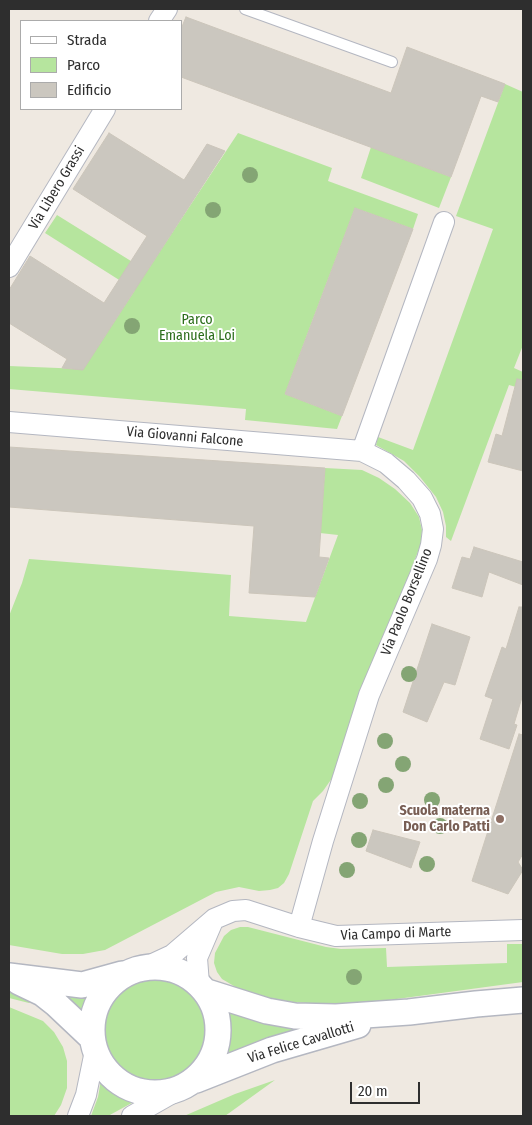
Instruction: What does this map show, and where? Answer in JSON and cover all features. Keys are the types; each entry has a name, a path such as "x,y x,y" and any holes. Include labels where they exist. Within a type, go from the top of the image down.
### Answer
{"street":[{"path":"160,20 167,9"},
{"name":"Via Libero Grassi","path":"9,266 105,110"},
{"path":"362,451 444,222"},
{"name":"Via Giovanni Falcone","path":"9,422 362,451"},
{"name":"Via Paolo Borsellino","path":"299,927 323,841 369,695 427,559 431,545 433,529 430,514 422,498 406,480 386,463 362,451"},
{"name":"Via Campo di Marte","path":"137,970 172,955 214,919 233,910 246,910 299,927 336,936 523,930"},
{"path":"203,988 197,958 214,919"},
{"name":"Via Felice Cavallotti","path":"9,977 82,985 137,970 158,967 171,968 186,974 203,988 267,1012 295,1016 336,1017 409,1012 523,1000"},
{"path":"78,1116 86,1095 94,1044 93,1018 97,1004 104,992 116,981 137,970"},
{"name":"Via Felice Cavallotti","path":"9,977 42,994 56,1004 94,1044 103,1067 112,1076 122,1084 139,1092 153,1094 164,1094 272,1050 338,1030 409,1012"},
{"name":"Via Felice Cavallotti","path":"132,1116 186,1085 206,1070 213,1057 219,1036 214,1006 203,988"}],"lane":[{"path":"245,9 392,62"}],"green space":[{"path":"505,84 523,92 523,345 514,368 523,372 523,389 509,385 451,541 446,537 443,512 436,497 404,461 376,445 378,437 413,450 493,229 456,216"},
{"name":"Parco Emanuela Loi","path":"238,133 332,168 328,181 418,214 413,229 355,208 313,319 285,394 342,416 337,429 245,420 246,409 9,389 9,366 83,369 135,290 45,233 57,215 147,271"},
{"path":"371,147 451,177 439,208 361,178"},
{"path":"325,468 362,470 379,478 395,489 410,503 419,517 422,530 421,544 361,697 335,774 313,801 289,874 284,883 278,888 270,890 259,891 239,887 216,892 105,950 83,954 62,954 9,945 9,616 29,559 231,575 229,616 306,622 338,535 320,533"},
{"path":"248,927 326,947 341,949 386,948 387,967 507,963 507,944 523,944 523,982 367,1003 320,1004 257,996 244,992 222,979 214,963 215,953 224,936 231,930"},
{"path":"156,977 176,981 194,992 205,1010 209,1030 205,1050 194,1068 176,1079 156,1083 136,1079 118,1068 107,1050 103,1030 107,1010 118,992 136,981"},
{"path":"9,988 32,1001 29,1003 9,998"},
{"path":"96,990 85,1017 68,997 60,991"},
{"path":"9,1007 43,1021 54,1032 63,1047 67,1061 67,1088 61,1105 54,1116 9,1116"},
{"path":"227,1008 332,1020 222,1058 228,1041"},
{"path":"102,1074 120,1088 138,1095 139,1099 108,1116 91,1116 98,1097"},
{"path":"275,1080 225,1116 184,1116 235,1094"}],"building":[{"path":"186,17 391,93 407,47 505,84 498,102 481,96 451,177 182,77 182,27"},
{"path":"109,133 184,180 207,144 225,151 83,370 62,368 67,359 9,323 9,290 30,256 104,303 147,236 73,189"},
{"path":"355,208 413,229 342,416 285,394"},
{"path":"517,379 523,380 523,471 488,462 496,434 502,436"},
{"path":"9,447 325,468 319,557 329,558 315,597 249,593 254,526 9,507"},
{"path":"474,547 523,562 523,585 489,572 482,597 452,588 462,557 470,559"},
{"path":"519,607 523,607 523,694 514,724 517,725 509,749 480,739 493,699 485,696 502,647 506,649"},
{"path":"432,624 470,637 455,685 444,682 427,722 403,712"},
{"path":"519,734 523,735 523,854 518,862 523,870 508,894 472,881"},
{"path":"373,830 420,842 411,868 366,851"}],"place":[{"name":"Scuola materna Don Carlo Patti","path":"500,819"}]}
